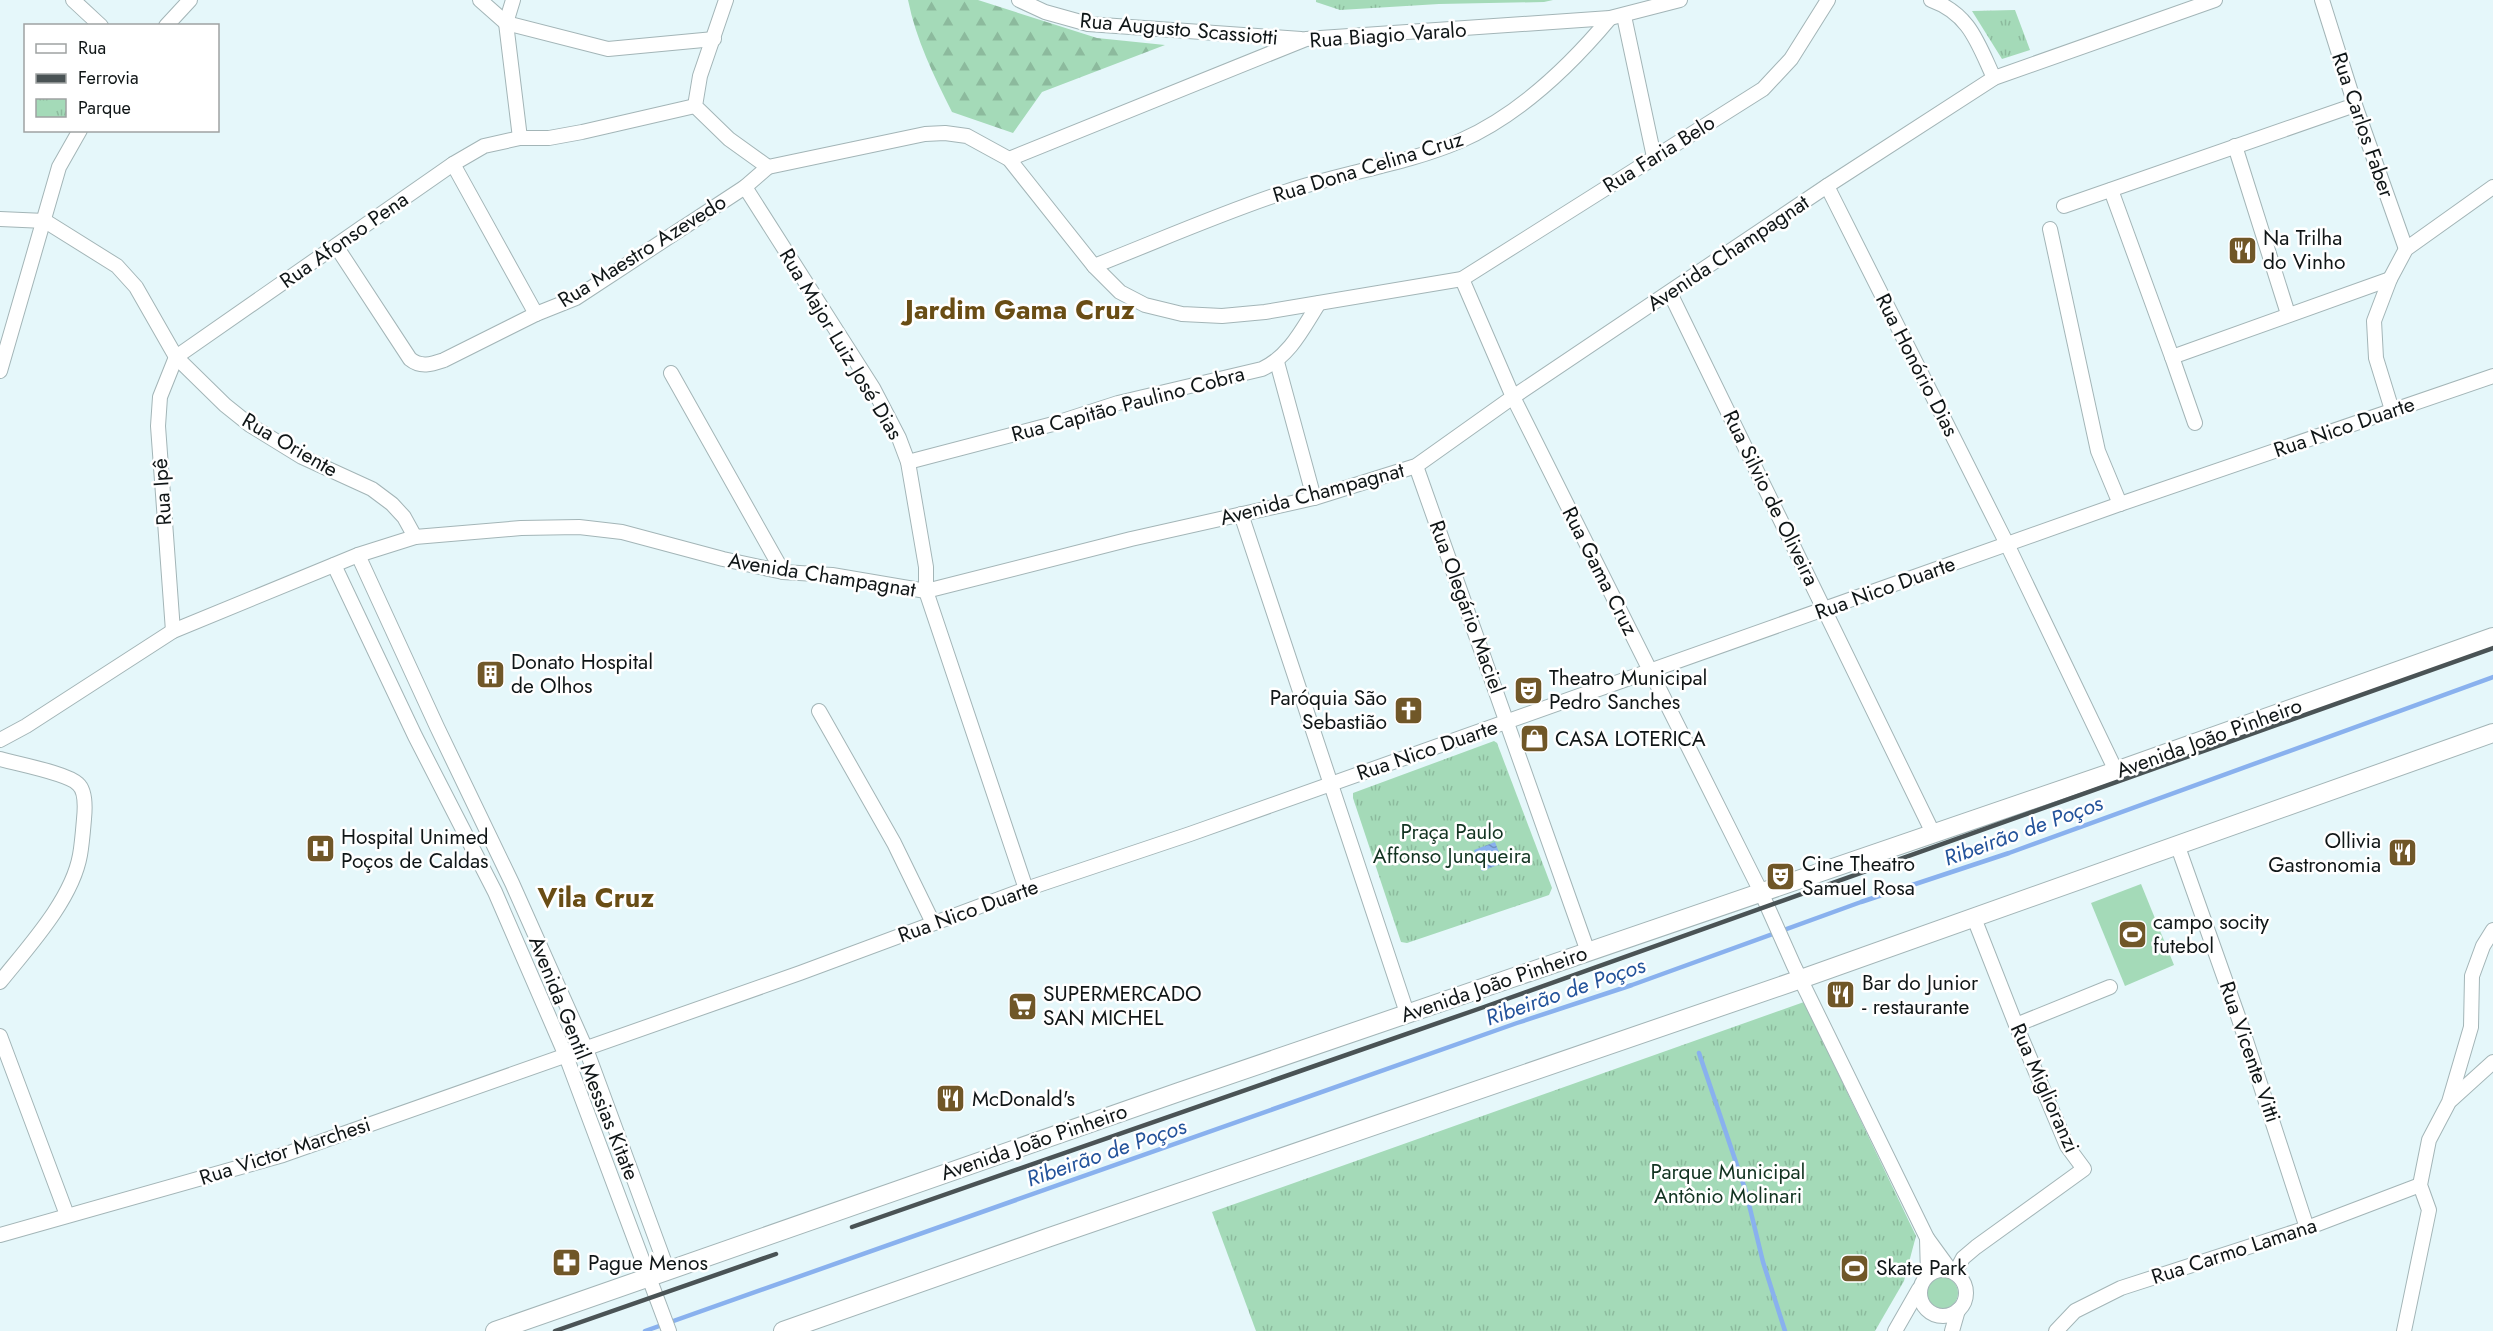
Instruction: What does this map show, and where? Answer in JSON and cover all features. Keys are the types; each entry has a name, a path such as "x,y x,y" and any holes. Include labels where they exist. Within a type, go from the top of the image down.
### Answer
{"main road":[{"name":"Avenida João Pinheiro","path":"495,1331 667,1269 1407,1013 2116,771 2493,637"},
{"path":"783,1331 1801,979 2493,732"}],"street":[{"path":"73,0 99,24"},
{"path":"168,24 189,0"},
{"path":"480,0 506,23 608,49 714,39"},
{"path":"513,0 506,23 520,138"},
{"path":"726,0 700,76 695,106 729,139 768,167 897,139 935,134 967,136 1009,159 1095,266 1120,292 1145,305 1182,314 1222,316 1319,303 1462,279"},
{"name":"Rua Augusto Scassiotti","path":"1019,0 1045,12 1088,24 1306,39"},
{"name":"Rua Biagio Varalo","path":"1009,159 1306,39 1617,17 1680,0"},
{"name":"Rua Faria Belo","path":"1462,279 1763,89 1791,59 1828,0"},
{"path":"1931,0 1942,4 1971,27 1994,78"},
{"name":"Avenida Champagnat","path":"0,740 26,726 173,631 358,555 415,537 521,528 579,527 622,532 723,560 783,572 832,575 926,591 1314,498 1416,466 1513,397 1827,186 1994,78 2215,0"},
{"name":"Rua Carlos Faber","path":"2322,0 2355,105 2406,249"},
{"path":"1617,17 1654,157"},
{"name":"Rua Dona Celina Cruz","path":"1095,266 1284,192 1460,141 1496,122 1540,89 1579,55 1617,17"},
{"path":"2064,206 2355,105"},
{"name":"Rua Afonso Pena","path":"176,357 453,164 484,146 520,138 549,138 582,132 695,106"},
{"path":"0,371 59,167 79,132"},
{"path":"2235,146 2288,314"},
{"name":"Rua Maestro Azevedo","path":"453,164 536,314 576,298 745,187 768,167"},
{"name":"Rua Honório Dias","path":"1827,186 2007,544 2116,771"},
{"name":"Rua Major Luiz José Dias","path":"745,187 873,388 899,438 908,462 926,567 926,591 1026,889"},
{"path":"2392,410 2376,358 2374,321 2390,279 2406,249 2493,187"},
{"path":"2111,190 2195,423"},
{"path":"0,219 45,221"},
{"name":"Rua Oriente","path":"45,221 117,266 128,276 176,357 225,405 250,425 302,457 372,489 392,504 404,517 415,537"},
{"path":"2050,229 2098,451 2120,504"},
{"path":"336,246 410,359 419,364 444,360 536,314"},
{"name":"Rua Gama Cruz","path":"1462,279 1513,397 1773,916 1790,957 1928,1238 1953,1272"},
{"path":"2172,357 2390,279"},
{"name":"Rua Silvio de Oliveira","path":"1670,293 1933,833"},
{"path":"1314,498 1277,362 1290,349 1319,303"},
{"name":"Rua Ipê","path":"173,631 158,426 160,397 176,357"},
{"name":"Rua Capitão Paulino Cobra","path":"908,462 1053,424 1118,404 1262,369 1277,362"},
{"path":"671,373 783,572"},
{"name":"Rua Nico Duarte","path":"566,1056 1026,889 1508,722 2120,504 2493,376"},
{"name":"Rua Olegário Maciel","path":"1416,466 1588,952"},
{"path":"1241,514 1407,1013"},
{"name":"Avenida Gentil Messias Kitate","path":"358,555 436,727 512,883 586,1049 667,1269"},
{"name":"Avenida Gentil Messias Kitate","path":"334,565 415,736 495,892 566,1056 669,1331"},
{"path":"819,711 894,843 933,923"},
{"path":"415,736 436,727"},
{"path":"0,759 60,775 76,782 83,794 84,812 80,856 64,895 40,932 0,981"},
{"name":"Rua Vicente Vitti","path":"2177,844 2239,1019 2307,1228"},
{"path":"495,892 512,883"},
{"name":"Rua Miglioranzi","path":"1953,1272 1963,1258 1976,1247 2084,1169 2067,1146 1974,918"},
{"path":"2404,1331 2429,1210 2420,1185 2429,1140 2449,1102 2471,1027 2472,976 2483,946 2493,930"},
{"path":"2016,1025 2109,987"},
{"path":"0,1036 67,1215"},
{"name":"Rua Victor Marchesi","path":"0,1235 283,1155 566,1056"},
{"path":"2449,1102 2493,1062"},
{"name":"Rua Carmo Lamana","path":"2056,1331 2075,1311 2121,1288 2307,1228 2420,1185"},
{"path":"1928,1238 1928,1275"},
{"path":"1895,1331 1928,1275 1935,1271 1953,1272 1960,1277 1966,1290 1965,1298 1940,1331"},
{"path":"1919,1289 1922,1304 1932,1314 1952,1313"},
{"path":"1952,1313 1952,1331"}],"green space":[{"path":"908,0 978,0 1097,38 1165,45 1042,92 1013,133 952,112 921,44"},
{"path":"1316,0 1553,0 1340,10 1316,2"},
{"path":"2015,10 2030,50 2002,59 1972,11"},
{"name":"Praça Paulo Affonso Junqueira","path":"1494,741 1497,743 1552,888 1549,895 1407,943 1401,942 1353,793"},
{"name":"campo socity futebol","path":"2141,884 2174,965 2125,986 2091,903"},
{"name":"Parque Municipal Antônio Molinari","path":"1804,1002 1916,1236 1904,1281 1875,1331 1256,1331 1212,1212"},
{"path":"1942,1277 1953,1282 1958,1293 1953,1304 1942,1309 1931,1304 1926,1293 1931,1282"}],"water":[{"path":"1495,842 1503,863 1482,871 1474,850"}],"waterway":[{"name":"Ribeirão de Poços","path":"645,1331 1517,1023 1632,985 1861,902 2009,853 2493,677"},
{"path":"1699,1053 1746,1192 1763,1262 1785,1331"}],"railway":[{"path":"852,1227 1484,1007 2493,648"},
{"path":"555,1331 776,1254"}],"place":[{"name":"Na Trilha do Vinho","path":"2242,250"},
{"name":"Donato Hospital de Olhos","path":"490,674"},
{"name":"Theatro Municipal Pedro Sanches","path":"1528,690"},
{"name":"Paróquia São Sebastião","path":"1408,710"},
{"name":"CASA LOTERICA","path":"1534,739"},
{"name":"Hospital Unimed Poços de Caldas","path":"320,849"},
{"name":"Ollivia Gastronomia","path":"2402,853"},
{"name":"Cine Theatro Samuel Rosa","path":"1781,876"},
{"name":"campo socity futebol","path":"2132,934"},
{"name":"Bar do Junior - restaurante","path":"1841,995"},
{"name":"SUPERMERCADO SAN MICHEL","path":"1022,1006"},
{"name":"McDonald's","path":"951,1099"},
{"name":"Pague Menos","path":"567,1263"},
{"name":"Skate Park","path":"1855,1268"}],"district":[{"name":"Jardim Gama Cruz","path":"1020,310"},
{"name":"Vila Cruz","path":"596,898"}]}
